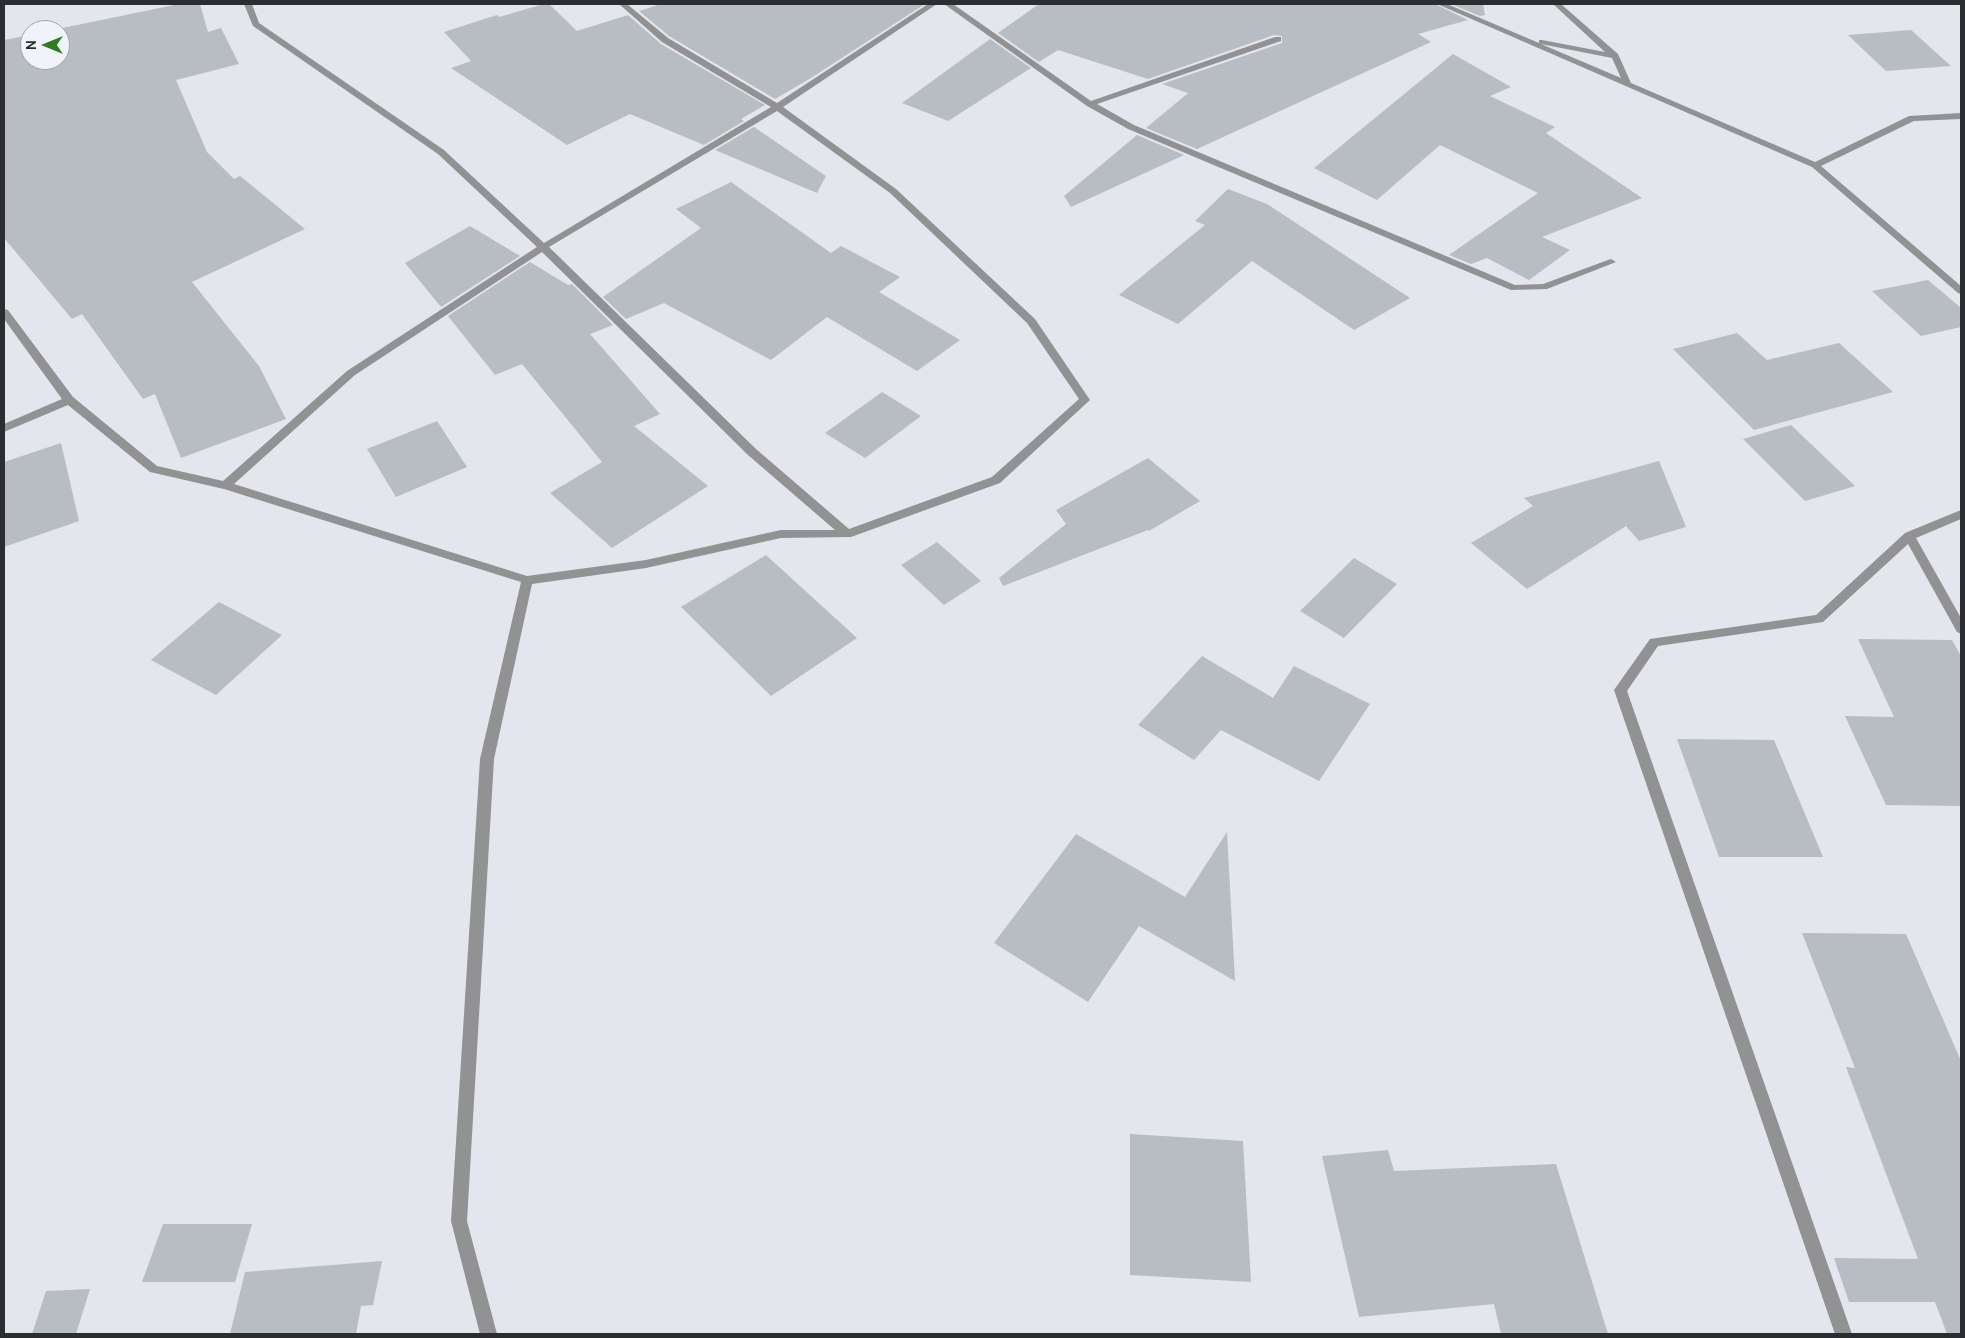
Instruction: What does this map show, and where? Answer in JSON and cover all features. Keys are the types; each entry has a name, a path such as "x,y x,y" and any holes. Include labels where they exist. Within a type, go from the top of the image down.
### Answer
{"street":[{"path":"248,4 256,24 441,152 543,247 752,452 847,534"},
{"path":"4,312 69,400 154,469 225,485 527,580 646,564 781,534 847,534 996,480 1085,400 1031,321 893,191 777,107 666,40 623,4"},
{"path":"225,485 351,373 543,247 777,107 933,4"},
{"path":"948,4 1090,104 1132,127 1514,288 1544,287 1611,262"},
{"path":"1441,4 1815,165 1961,291"},
{"path":"1557,4 1615,56 1628,85"},
{"path":"1517,37 1615,56"},
{"path":"1090,104 1278,39"},
{"path":"1815,165 1912,118 1961,116"},
{"path":"4,428 69,400"},
{"path":"1843,1334 1620,690 1654,642 1819,619 1909,536 1961,514"},
{"path":"1909,536 1961,629"},
{"path":"489,1334 459,1222 488,759 527,580"}],"building":[{"path":"179,4 200,4 208,32 221,28 239,64 176,80 207,152 234,179 240,176 305,229 192,282 259,366 286,419 181,458 155,394 143,399 82,314 72,319 4,238 4,40 20,37 20,70 70,70 70,26"},
{"path":"549,4 577,31 628,15 661,44 765,105 741,119 744,121 704,145 630,114 567,145 451,68 471,61 444,32 497,15 499,17"},
{"path":"661,4 925,4 811,78 775,99 669,36 639,11"},
{"path":"1039,4 1435,4 1468,20 1418,34 1431,42 1197,149 1146,128 1188,93 1162,84 1282,43 1282,36 1274,35 1148,79 1058,50 1039,62 998,33"},
{"path":"1451,4 1483,4 1485,15 1480,16"},
{"path":"1911,30 1951,66 1886,71 1848,35"},
{"path":"990,39 1031,68 948,121 902,103"},
{"path":"1453,54 1511,87 1490,96 1555,127 1546,133 1642,198 1542,237 1570,250 1529,280 1487,258 1471,264 1449,255 1538,193 1440,145 1377,200 1314,168"},
{"path":"754,127 826,176 817,193 715,150"},
{"path":"1137,135 1184,155 1071,207 1064,196"},
{"path":"731,182 831,253 841,246 900,277 879,292 960,340 917,371 827,317 771,360 664,303 626,319 603,297 701,228 676,209"},
{"path":"1228,189 1267,204 1410,298 1354,330 1252,261 1178,324 1119,295 1205,225 1195,221"},
{"path":"470,226 520,256 441,307 405,263"},
{"path":"530,262 568,285 572,284 613,325 590,334 660,414 634,426 708,486 612,548 550,493 602,462 522,364 495,375 448,316"},
{"path":"1928,280 1961,308 1961,327 1921,336 1872,291"},
{"path":"1737,333 1767,360 1839,343 1893,392 1754,430 1673,349"},
{"path":"882,392 921,416 865,458 825,433"},
{"path":"437,421 467,467 396,497 367,449"},
{"path":"1791,425 1855,486 1805,501 1743,439"},
{"path":"61,443 79,521 4,547 4,462"},
{"path":"1148,458 1200,501 1149,531 1003,586 999,578 1066,524 1056,510"},
{"path":"1659,461 1686,527 1639,541 1626,526 1527,589 1471,543 1533,506 1524,498"},
{"path":"937,542 981,581 944,605 901,565"},
{"path":"766,555 857,638 771,696 681,607"},
{"path":"1354,558 1397,584 1344,638 1300,611"},
{"path":"219,602 282,635 216,695 151,660"},
{"path":"1858,639 1952,640 1961,656 1961,806 1886,805 1845,716 1894,717"},
{"path":"1202,656 1273,698 1294,666 1370,704 1319,781 1221,730 1194,760 1138,725"},
{"path":"1677,739 1774,740 1823,857 1719,857"},
{"path":"1227,832 1235,981 1139,926 1088,1002 994,943 1076,834 1185,897"},
{"path":"1802,933 1906,934 1961,1061 1961,1334 1947,1334 1935,1302 1849,1302 1834,1258 1918,1259 1846,1067 1855,1068"},
{"path":"1130,1134 1243,1141 1251,1282 1130,1275"},
{"path":"1388,1150 1394,1171 1556,1164 1608,1334 1501,1334 1494,1304 1359,1317 1322,1156"},
{"path":"163,1224 252,1224 235,1282 142,1282"},
{"path":"382,1261 373,1305 361,1306 356,1334 230,1334 245,1272"},
{"path":"90,1289 76,1334 32,1334 46,1291"}]}
